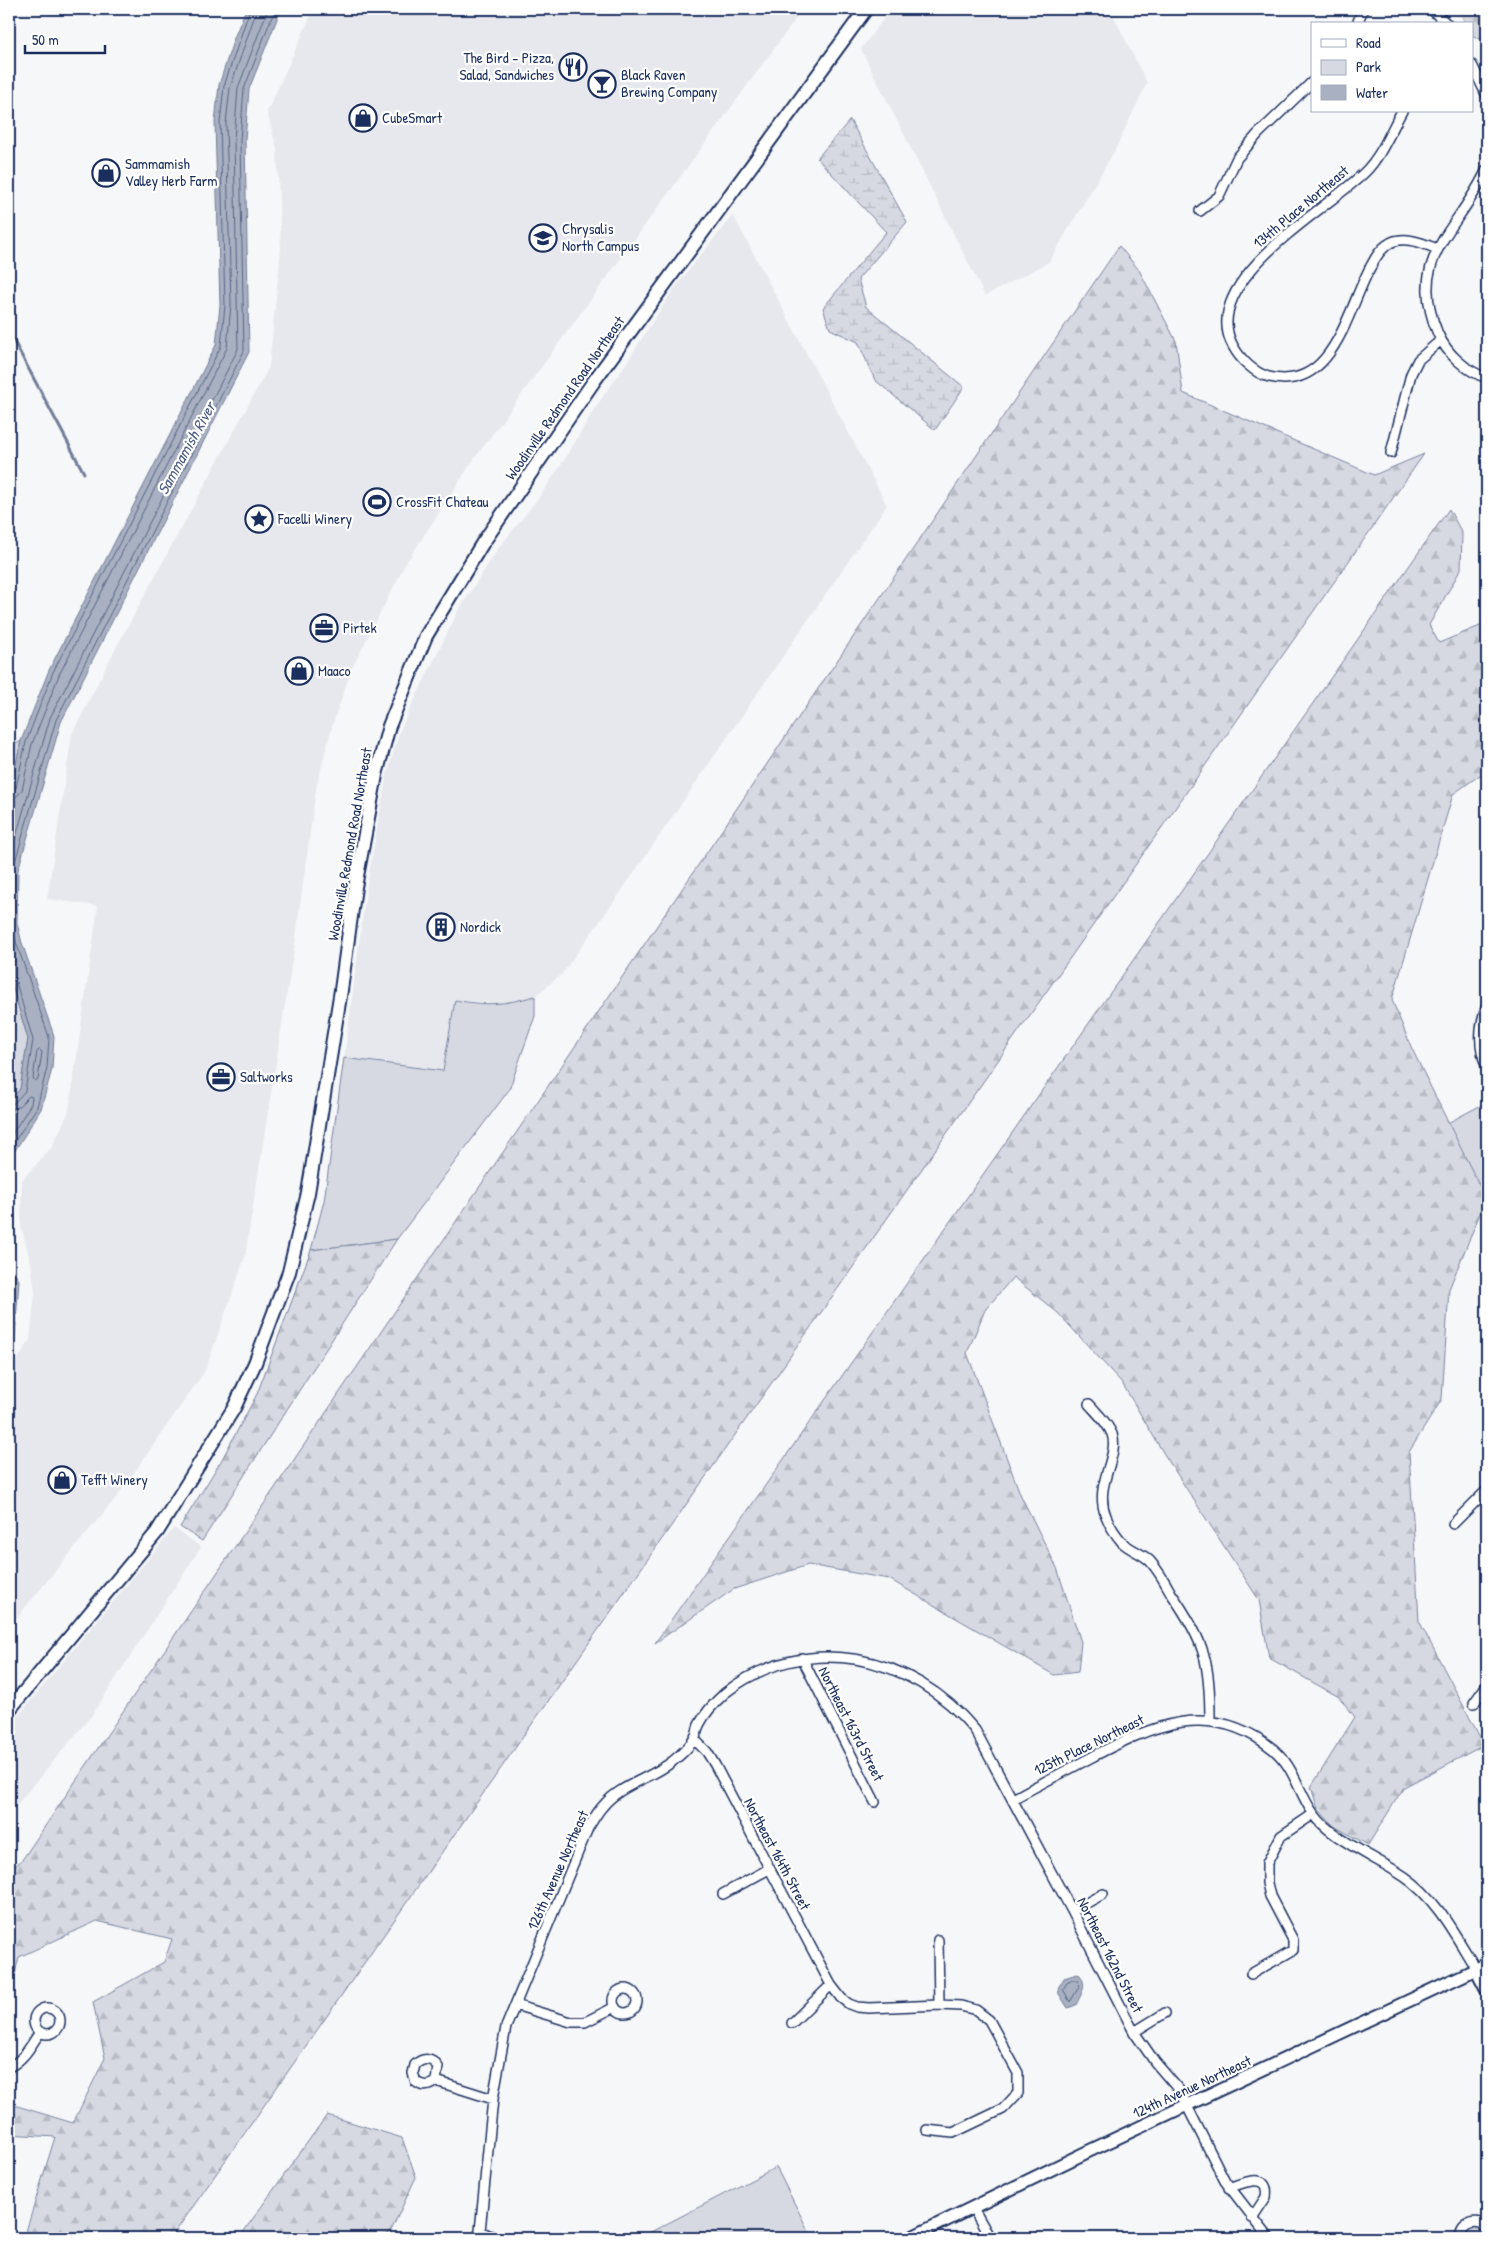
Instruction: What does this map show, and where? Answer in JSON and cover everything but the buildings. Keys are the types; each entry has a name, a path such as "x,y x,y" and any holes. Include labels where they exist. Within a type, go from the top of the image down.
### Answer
{"main road":[{"name":"Woodinville Redmond Road Northeast","path":"9,1710 157,1532 234,1408 255,1363 289,1272 308,1193 341,990 355,887 376,774 389,726 426,636 482,544 594,381 866,9"}],"street":[{"path":"1358,22 1363,9"},
{"path":"1431,9 1444,22"},
{"path":"1474,69 1487,96"},
{"path":"1200,211 1219,196 1237,158 1311,83"},
{"name":"134th Place Northeast","path":"1401,112 1379,156 1365,172 1283,238 1258,261 1242,281 1230,307 1227,320 1229,340 1238,355 1253,369 1269,377 1286,378 1313,370 1324,362 1335,345 1361,284 1378,254 1388,244 1414,240 1437,249"},
{"path":"1487,168 1482,182 1437,249 1429,275 1427,300 1441,340 1467,370 1487,378"},
{"path":"1391,453 1411,374 1418,360 1441,340"},
{"path":"1487,1005 1479,1036 1482,1057 1487,1068"},
{"path":"1089,1404 1106,1423 1113,1436 1113,1450 1102,1493 1106,1517 1122,1542 1150,1560 1191,1622 1205,1654 1210,1682 1210,1721"},
{"path":"1453,1524 1487,1490"},
{"name":"126th Avenue Northeast","path":"478,2235 493,2099 506,2027 588,1828 602,1806 616,1793 672,1761 694,1739 706,1712 724,1694 752,1675 775,1664 802,1658 838,1656 872,1663 910,1676 938,1693 959,1710 975,1730"},
{"name":"Northeast 163rd Street","path":"802,1658 875,1802"},
{"path":"1474,1703 1487,1685"},
{"name":"125th Place Northeast","path":"1012,1799 1128,1738 1158,1726 1183,1721 1210,1721 1236,1728 1274,1750 1290,1769 1312,1815"},
{"name":"Northeast 162nd Street","path":"975,1730 1072,1911 1134,2032 1155,2062 1179,2090 1230,2188 1269,2238"},
{"name":"Northeast 164th Street","path":"694,1739 707,1752 715,1765 831,1985 841,1998 857,2007 869,2008 961,2006 976,2010 989,2020 1018,2073 1018,2093 1004,2109 953,2133 927,2130"},
{"path":"1251,1974 1293,1950 1293,1940 1270,1896 1266,1883 1267,1863 1280,1836 1312,1815 1346,1842 1406,1878 1427,1897 1442,1915 1487,1990"},
{"path":"723,1894 769,1869"},
{"path":"1072,1911 1103,1894"},
{"path":"938,1940 939,2005"},
{"name":"124th Avenue Northeast","path":"910,2238 1487,1964"},
{"path":"792,2023 831,1985"},
{"path":"515,2005 571,2022 585,2022 615,2007"},
{"path":"1134,2032 1165,2014"},
{"path":"9,2067 16,2064 27,2052 40,2032"},
{"path":"436,2081 493,2099"},
{"path":"1230,2188 1252,2180 1261,2182 1264,2186 1266,2197 1252,2218"},
{"path":"973,2208 990,2238"},
{"path":"1460,2238 1462,2230 1472,2223 1481,2224 1487,2229"},
{"path":"478,2235 495,2238"}],"shaded area":[{"path":"314,9 803,9 472,462 406,563 352,668 333,723 316,788 296,936 245,1257 205,1371 119,1494 9,1627 9,1373 30,1340 35,1292 31,1262 21,1226 22,1180 52,1147 69,1111 98,906 47,899 72,734 110,659 269,367 281,248 277,149 267,112"},
{"path":"891,9 1110,9 1147,83 1115,150 1049,262 985,296 861,49"},
{"path":"733,215 887,505 618,896 561,975 535,996 505,1004 455,1000 443,1071 344,1058 366,891 386,778 400,730 458,611 498,549 540,496 567,456 596,406 618,376 673,290"},
{"path":"174,1528 201,1547 92,1715 9,1814 9,1727"}],"green space":[{"path":"1458,9 1487,9 1487,41 1474,36 1474,22 1465,22"},
{"path":"850,120 907,222 858,279 866,307 964,387 935,430 875,380 858,342 830,329 823,308 886,232 817,158"},
{"path":"1119,246 1139,270 1176,341 1183,393 1374,475 1424,454 171,2238 24,2238 55,2137 9,2134 9,2123 14,2105 73,2123 105,2058 93,2002 164,1962 172,1939 97,1921 19,1957 9,1998 9,1871 22,1860"},
{"path":"1449,509 1462,533 1461,569 1429,625 1439,643 1487,623 1487,770 1453,794 1392,1000 1412,1049 1486,1199 1449,1289 1442,1399 1409,1452 1419,1621 1484,1745 1404,1787 1368,1845 1334,1826 1318,1809 1311,1787 1355,1717 1339,1697 1269,1658 1259,1600 1164,1454 1122,1383 1058,1313 1013,1277 985,1310 967,1353 1021,1496 1057,1568 1081,1642 1078,1672 1054,1675 889,1579 808,1565 734,1589 655,1643"},
{"path":"21,741 9,797 9,748"},
{"path":"9,975 28,1039 20,1089 9,1101"},
{"path":"535,996 535,1016 509,1090 397,1239 311,1250 324,1201 344,1058 443,1071 455,1000 495,1004"},
{"path":"1487,1102 1487,1189 1477,1194 1442,1126"},
{"path":"397,1239 202,1541 180,1527 221,1461 257,1394 311,1250"},
{"path":"327,2115 402,2138 416,2177 390,2233 374,2238 239,2238"},
{"path":"776,2167 812,2238 639,2238 763,2174"}],"water":[{"name":"Sammamish River","path":"246,9 281,9 249,89 245,140 249,352 61,722 18,870 17,923 54,1036 52,1069 41,1109 9,1160 9,1101 20,1089 28,1039 9,975 9,797 21,741 49,670 216,345 220,305 215,122 219,85 234,38"},
{"path":"9,1265 19,1280 15,1336 9,1342"},
{"path":"1077,1974 1082,1979 1083,1990 1076,2005 1068,2008 1059,1994 1058,1988 1064,1978"}],"waterway":[{"path":"9,332 84,473"}],"place":[{"name":"The Bird - Pizza, Salad, Sandwiches","path":"573,67"},
{"name":"Black Raven Brewing Company","path":"602,84"},
{"name":"CubeSmart","path":"363,118"},
{"name":"Sammamish Valley Herb Farm","path":"106,173"},
{"name":"Chrysalis North Campus","path":"543,238"},
{"name":"CrossFit Chateau","path":"377,502"},
{"name":"Facelli Winery","path":"259,519"},
{"name":"Pirtek","path":"324,628"},
{"name":"Maaco","path":"299,671"},
{"name":"Nordick","path":"441,927"},
{"name":"Saltworks","path":"221,1077"},
{"name":"Tefft Winery","path":"62,1480"}]}
